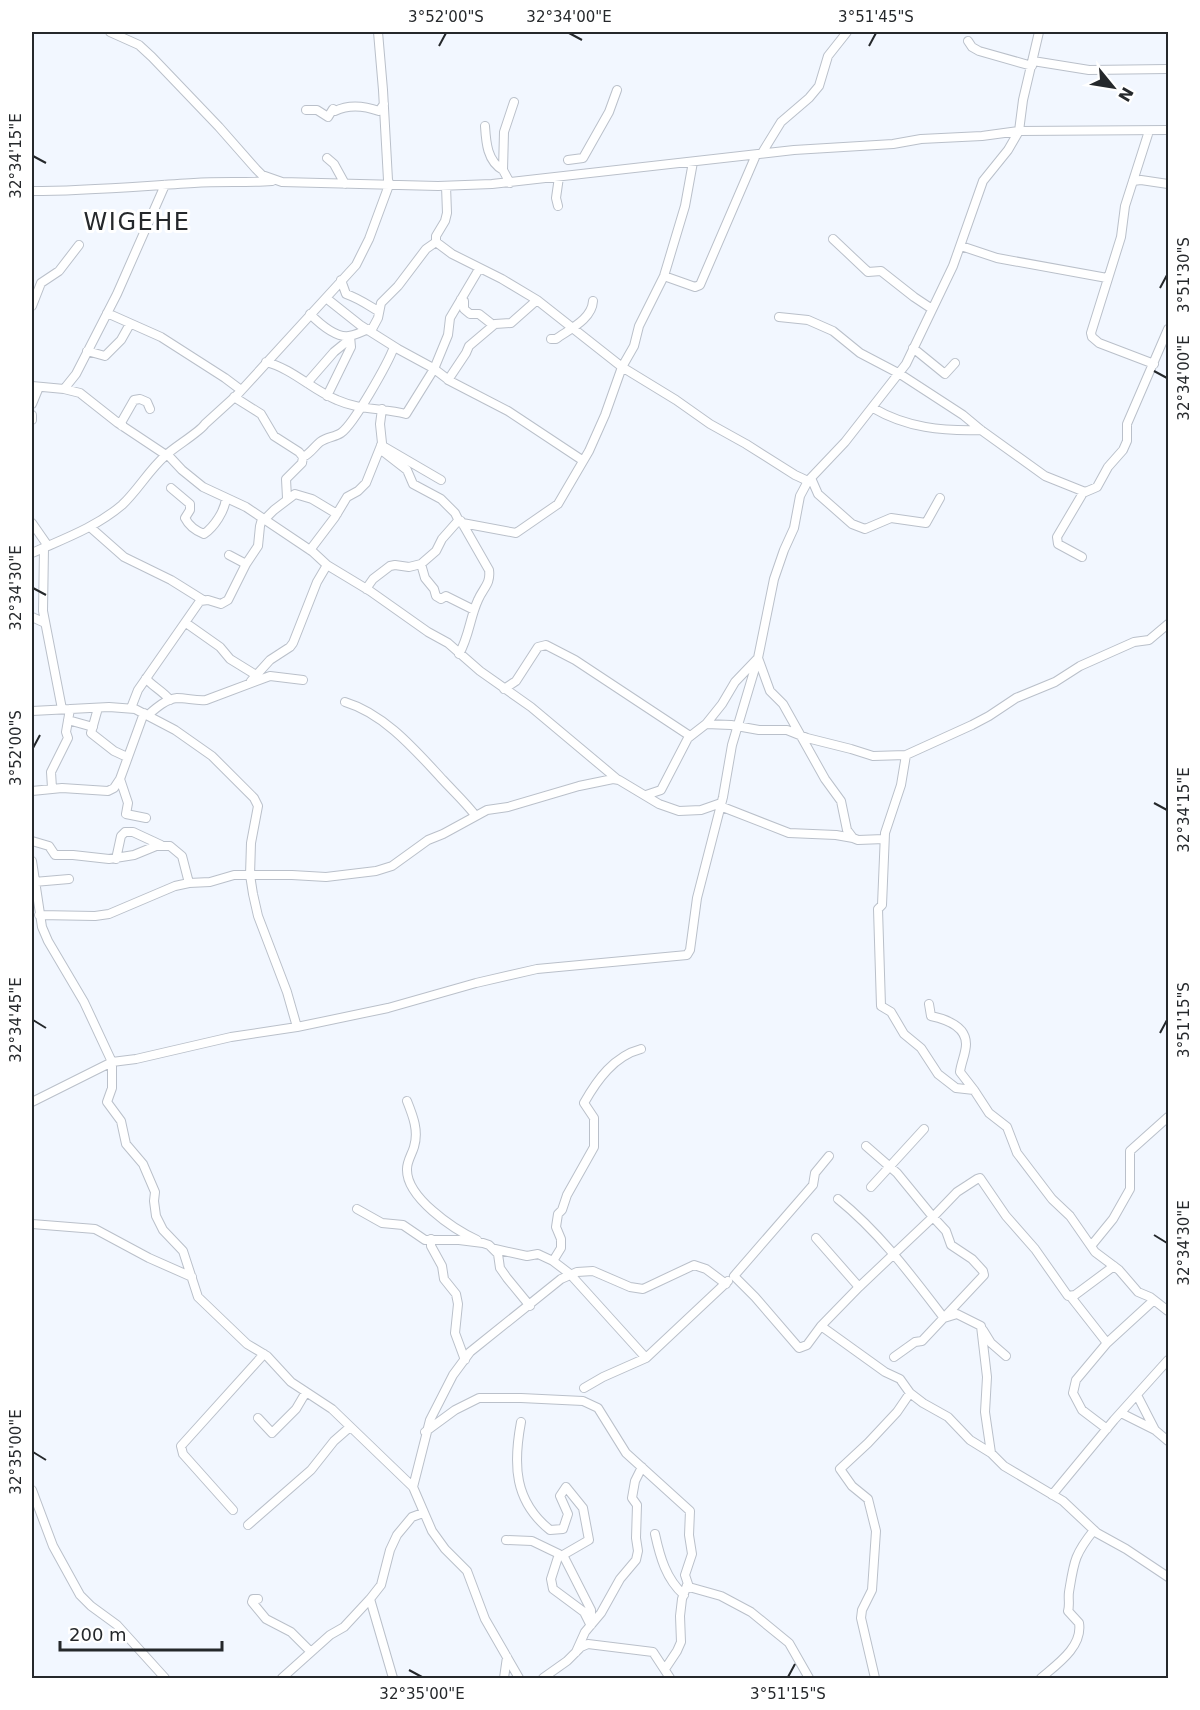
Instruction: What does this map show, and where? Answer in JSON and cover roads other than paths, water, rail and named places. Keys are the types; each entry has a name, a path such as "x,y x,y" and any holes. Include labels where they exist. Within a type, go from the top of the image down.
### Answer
{"street":[{"path":"110,32 139,45 262,175 274,180"},
{"path":"32,554 90,527 136,491 166,454 201,430 241,390 356,265 390,185 378,32"},
{"path":"664,276 695,287 700,285 759,154 781,122 809,98 819,86 828,56 848,32"},
{"path":"32,1102 112,1062 388,1008 476,983 537,969 687,955 690,950 697,898 721,805 730,757 758,658 774,579 794,528 798,501 810,480 900,374 953,266 985,177 1006,152 1019,131 1023,100 1039,32"},
{"path":"968,41 979,51 1032,63 1089,70 1168,69"},
{"path":"558,206 556,198 567,159 583,158 609,112 617,90"},
{"path":"510,183 503,170 504,132 514,102"},
{"path":"306,110 317,110 328,117 333,109 335,111 345,106 361,108 366,106 379,111 384,104"},
{"path":"485,126 486,148 496,166 503,170"},
{"path":"32,190 83,191 101,188 274,180 446,186 510,183 759,154 893,144 921,139 982,136 1019,131 1168,130"},
{"path":"1149,131 1125,206 1121,237 1091,333 1099,343 1154,364"},
{"path":"327,158 334,164 345,184"},
{"path":"460,521 513,533 518,532 558,504 603,421 622,367 634,346 639,326 664,276 672,243 683,215 693,162"},
{"path":"1133,181 1168,184"},
{"path":"64,389 70,383 107,313 165,185"},
{"path":"307,383 334,352 350,338 370,330 378,318 381,303 398,286 413,263 436,242 437,233 447,213 446,186"},
{"path":"832,238 868,272 881,271 932,309"},
{"path":"436,242 452,254 502,279 537,300 622,367 795,475 810,480 818,494 852,524 865,529 891,518 926,523 940,498"},
{"path":"32,306 41,283 59,271 79,245"},
{"path":"961,246 997,258 1107,278"},
{"path":"266,362 285,369 327,396 354,407 408,413 434,369 448,334 450,318 480,269"},
{"path":"341,280 346,294 378,311"},
{"path":"326,298 394,347 434,369 448,380 508,411 582,460"},
{"path":"461,299 468,312 479,314 493,326"},
{"path":"448,380 469,346 493,326 501,323 509,324 537,300"},
{"path":"551,339 556,339 586,317 592,310 593,301"},
{"path":"107,313 161,337 241,390"},
{"path":"310,314 326,328 350,338"},
{"path":"779,317 801,318 838,334 860,353 900,374 963,415 1045,476 1085,492"},
{"path":"87,351 105,356 121,340 130,324"},
{"path":"1082,557 1058,544 1056,540 1085,492 1097,487 1108,467 1123,450 1126,443 1127,424 1168,329"},
{"path":"327,396 351,346 350,338"},
{"path":"303,457 326,437 341,433 362,407 394,347"},
{"path":"913,348 945,374 955,363"},
{"path":"1159,354 1168,359"},
{"path":"32,404 35,386 64,389 87,397 122,426 166,454 203,487 237,502 310,550 327,565 448,643 504,689 531,707 617,779 665,807 683,811 701,810 721,805 789,833 836,835 865,842 884,839"},
{"path":"234,397 261,414 274,436 303,457 302,463 286,479 287,498"},
{"path":"122,426 124,415 134,400 140,399 147,402 150,409"},
{"path":"873,408 891,418 921,428 981,430"},
{"path":"310,550 347,497 364,486 381,447 382,409"},
{"path":"32,415 32,420"},
{"path":"381,447 441,480"},
{"path":"381,447 407,470 413,484 441,498 455,513 489,570 490,580 474,610 468,634 459,654"},
{"path":"171,488 190,504 190,510 185,518 187,522 204,534 220,515 226,498"},
{"path":"90,527 124,557 171,580 203,600 221,604 225,603 258,546 260,526 263,520 287,498 295,494 305,496 337,514"},
{"path":"366,589 373,579 390,566 409,567 421,564 436,551 442,539 460,521"},
{"path":"32,523 46,547 43,581 45,622 69,720 66,732 68,738 51,772 52,788"},
{"path":"229,555 246,564"},
{"path":"421,564 425,578 436,596 441,599 446,596 474,610"},
{"path":"249,683 270,660 293,643 317,582 327,565"},
{"path":"131,708 135,695 146,678 196,605 203,600"},
{"path":"32,617 45,622"},
{"path":"186,622 220,647 230,659 256,675"},
{"path":"706,724 759,730 787,730 873,756 906,755 972,725 1016,698 1055,682 1080,666 1134,642 1149,640 1168,624"},
{"path":"504,689 516,681 538,647 546,645 575,660 690,736"},
{"path":"646,795 661,790 680,750 690,736 706,724 722,704 735,682 758,658"},
{"path":"758,658 770,691 783,704 825,779 841,801 844,822 853,838"},
{"path":"32,791 52,788 108,791 114,788 146,714 170,700 179,698 195,701 206,700 270,676 303,680"},
{"path":"146,678 170,700"},
{"path":"345,702 361,707 389,727 476,814"},
{"path":"98,708 92,734 114,751 127,757"},
{"path":"32,711 131,708 146,714 175,730 212,756 257,802 251,843 250,875 256,908 287,992 297,1027"},
{"path":"69,720 93,727"},
{"path":"906,755 901,785 884,839 882,905 878,909 881,1006 891,1012 904,1034 921,1048 938,1074 956,1088 974,1090"},
{"path":"120,778 128,803 126,814 146,818"},
{"path":"37,914 94,916 109,914 174,886 210,882 234,875 336,877 385,869 428,840 454,828 476,814 579,786 617,779"},
{"path":"116,859 123,832 133,832 161,846"},
{"path":"32,841 49,846 55,855 101,859 116,859 161,846 170,846 182,856 189,883"},
{"path":"32,861 37,914 48,941 84,1002 112,1062 112,1088 107,1102 121,1122 126,1144 143,1164 155,1192 156,1215 161,1227 183,1251 200,1299 247,1344 264,1354 291,1382 332,1409 413,1487 436,1537 465,1569 485,1619 519,1678"},
{"path":"34,882 69,879"},
{"path":"928,1004 932,1016 943,1018 958,1027 966,1046 960,1072 989,1113 1006,1127 1017,1153 1052,1199 1070,1216 1098,1255 1119,1270 1134,1289 1168,1311"},
{"path":"553,1261 561,1248 561,1239 556,1227 558,1214 594,1147 594,1118 584,1103 613,1062 628,1052 641,1048"},
{"path":"408,1101 417,1131 407,1168 413,1188 438,1216 495,1249 527,1256 538,1254 553,1261 570,1274 646,1358"},
{"path":"1091,1246 1113,1219 1130,1189 1130,1151 1168,1117"},
{"path":"871,1187 924,1129"},
{"path":"866,1146 897,1173 946,1231 951,1245 972,1259 984,1273 922,1341 915,1342 894,1357"},
{"path":"584,1388 646,1358 726,1284 813,1185 815,1173 829,1156"},
{"path":"734,1276 799,1348 807,1345 821,1326 859,1287 957,1192 980,1178 1006,1216 1035,1249 1063,1291 1071,1297 1107,1343"},
{"path":"838,1199 862,1219 894,1254 944,1318"},
{"path":"357,1209 382,1223 403,1225 424,1239 483,1243"},
{"path":"32,1224 95,1230 149,1258 192,1276"},
{"path":"816,1238 859,1287"},
{"path":"431,1239 431,1246 442,1266 444,1279 456,1294 458,1306 455,1333 465,1360"},
{"path":"495,1249 500,1268 530,1306"},
{"path":"413,1487 425,1432 453,1375 487,1338 561,1279 570,1274 592,1271 630,1287 643,1289 694,1265 717,1276 726,1284"},
{"path":"1071,1297 1114,1266"},
{"path":"1107,1429 1082,1410 1073,1393 1076,1380 1107,1343 1154,1300"},
{"path":"944,1318 957,1314 981,1326 991,1343 1006,1356"},
{"path":"821,1326 885,1372 900,1380 910,1393 948,1417 970,1440 991,1453 1008,1469 1052,1495 1075,1511 1094,1530 1168,1577"},
{"path":"981,1326 987,1377 985,1412 991,1453"},
{"path":"233,1510 183,1454 181,1446 264,1354"},
{"path":"1052,1495 1120,1413 1168,1360"},
{"path":"258,1418 272,1433 296,1409 306,1392"},
{"path":"875,1678 861,1618 862,1610 872,1590 876,1531 868,1499 852,1486 840,1469 868,1443 910,1393"},
{"path":"1137,1395 1155,1430"},
{"path":"425,1432 455,1410 479,1398 583,1401 600,1410 626,1453 690,1511 689,1535 692,1554 685,1575 687,1585 679,1622 681,1642 665,1669"},
{"path":"1120,1413 1155,1430 1168,1441"},
{"path":"521,1422 516,1447 518,1484 537,1519 550,1530 563,1529 568,1514 560,1496 566,1487 583,1508 589,1540 563,1555 591,1610 591,1625"},
{"path":"248,1525 311,1470 334,1441 350,1427"},
{"path":"576,1652 580,1641 637,1556 637,1504 632,1498 635,1481 642,1467"},
{"path":"32,1490 53,1546 80,1595 91,1606 117,1624 165,1678"},
{"path":"282,1678 330,1635 344,1628 370,1599 381,1585 390,1550 397,1535 412,1517 423,1513"},
{"path":"1041,1678 1068,1654 1079,1632 1079,1623 1068,1611 1070,1608 1068,1598 1075,1558 1094,1530"},
{"path":"655,1534 666,1572 676,1588 684,1595"},
{"path":"506,1540 532,1541 559,1554 551,1579 554,1589 584,1612 591,1625"},
{"path":"687,1585 698,1591 721,1596 751,1612 789,1643 809,1678"},
{"path":"258,1599 253,1599 252,1602 266,1619 291,1632 311,1652"},
{"path":"370,1599 393,1678"},
{"path":"543,1678 588,1644 655,1653 670,1678"},
{"path":"504,1678 507,1658"}],"district":[{"name":"WIGEHE","path":"137,222"}]}
